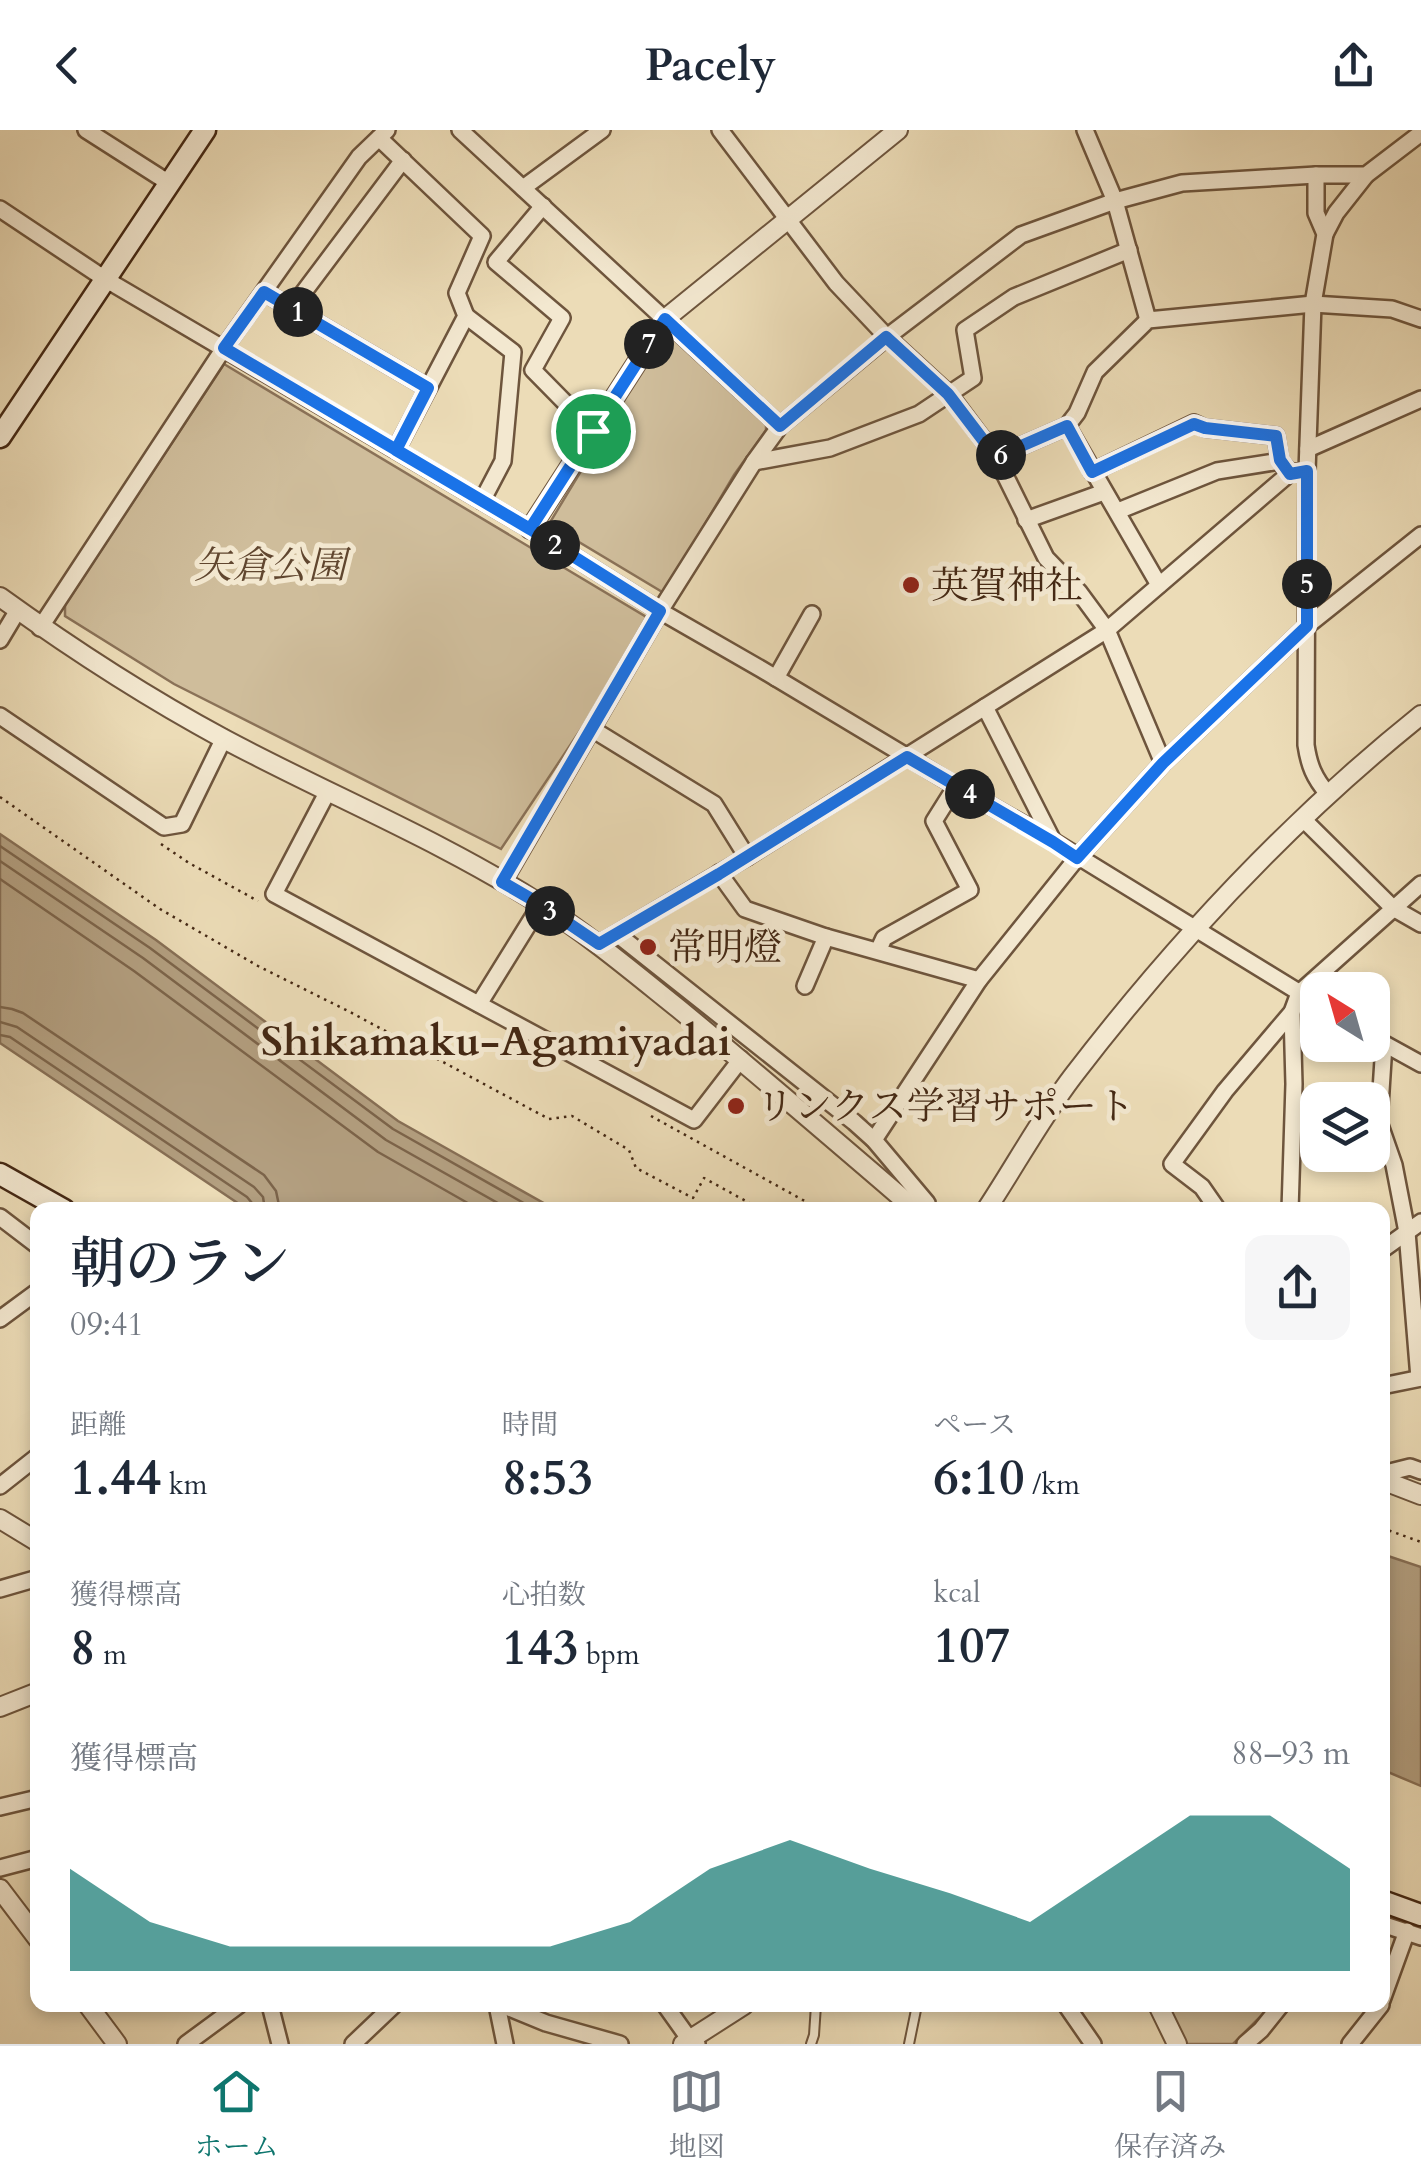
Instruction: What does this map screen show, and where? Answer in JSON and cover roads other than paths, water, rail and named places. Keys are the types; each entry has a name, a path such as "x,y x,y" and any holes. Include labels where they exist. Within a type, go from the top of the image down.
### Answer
{"main road":[{"path":"0,438 204,130"},
{"path":"0,1174 50,1202"},
{"path":"1390,1908 1416,1928"}],"street":[{"path":"86,130 170,183"},
{"path":"460,130 780,426"},
{"path":"522,188 602,130"},
{"path":"720,130 836,283 886,337 948,394 996,457 1046,558 1079,592 1107,630 1163,763"},
{"path":"530,529 665,319 898,130"},
{"path":"1085,130 1115,201 1148,320"},
{"path":"1308,449 1314,304 1324,234 1366,175 1421,133"},
{"path":"40,628 224,348 359,158 383,134 403,160 482,236 456,293 466,316 513,352 503,461 482,501"},
{"path":"291,308 403,160"},
{"path":"1316,175 1316,212 1324,234"},
{"path":"502,882 660,611 754,462 780,426 886,337 1021,235 1115,201 1182,183 1366,175"},
{"path":"542,206 496,262 562,318 533,370 593,431"},
{"path":"2,215 1300,993 1292,1012 1225,1091 1172,1164 1202,1187 1212,1202"},
{"path":"754,462 830,448 919,414 974,378 966,330 1014,297 1129,250"},
{"path":"264,292 428,388"},
{"path":"996,457 1067,426 1095,372 1148,320 1314,304 1392,309 1421,319"},
{"path":"396,450 466,316"},
{"path":"599,944 719,874 1107,630 1292,468 1308,449 1421,399"},
{"path":"1092,472 1194,424 1276,436 1292,468 1307,626 1308,764 1328,794"},
{"path":"1067,426 1158,585"},
{"path":"1118,512 1217,470 1292,468"},
{"path":"1026,520 1104,492"},
{"path":"874,1140 979,980 1077,858 1163,763 1307,626 1421,535"},
{"path":"0,597 40,628 117,677 224,738 410,832 540,904 599,944 907,1202"},
{"path":"0,640 18,610"},
{"path":"776,678 812,614"},
{"path":"985,707 1053,842"},
{"path":"991,1202 1071,1079 1193,929 1328,794 1421,715"},
{"path":"0,716 164,827 182,824 224,738"},
{"path":"592,728 714,804 747,856"},
{"path":"878,951 884,938 970,890 934,821 956,786"},
{"path":"328,791 274,894 694,1120 740,1059"},
{"path":"1302,819 1393,908 1421,924"},
{"path":"719,874 746,909 826,937 979,980"},
{"path":"1323,972 1421,884"},
{"path":"479,1004 540,904"},
{"path":"616,934 874,1140 927,1202"},
{"path":"805,986 826,937"},
{"path":"1290,1202 1292,1012"},
{"path":"1390,1047 1421,1064"},
{"path":"1378,1062 1379,1122 1414,1227 1420,1378 1390,1384"},
{"path":"0,1216 30,1240"},
{"path":"1390,1244 1414,1227"},
{"path":"0,1318 30,1297"},
{"path":"0,1486 30,1462"},
{"path":"1390,1474 1410,1467 1421,1471"},
{"path":"1390,1481 1421,1495"},
{"path":"0,1518 30,1537"},
{"path":"0,1589 30,1580"},
{"path":"0,1707 30,1695"},
{"path":"0,1806 30,1800"},
{"path":"0,1868 30,1860"},
{"path":"0,1889 30,1929"},
{"path":"1390,1925 1416,1928 1390,1985"},
{"path":"93,2012 117,2044"},
{"path":"186,2044 223,2012"},
{"path":"272,2012 280,2044"},
{"path":"352,2044 386,2012"},
{"path":"501,2012 505,2044"},
{"path":"518,2012 620,2044"},
{"path":"669,2012 690,2043 730,2012"},
{"path":"1071,2012 1093,2044"},
{"path":"1161,2012 1176,2044"},
{"path":"1245,2044 1275,2012"},
{"path":"1350,2044 1374,2012"},
{"path":"1261,2030 1275,2044"}],"lane":[{"path":"810,2044 816,2012"},
{"path":"909,2044 916,2012"}],"water":[{"path":"0,834 156,940 398,1121 542,1202 236,1202 0,1043"},
{"path":"1390,1557 1421,1567 1421,1786 1390,1773"}],"place":[{"name":"英賀神社","path":"911,585"},
{"name":"常明燈","path":"648,947"},
{"name":"リンクス学習サポート","path":"736,1106"}],"district":[{"name":"Shikamaku-Agamiyadai","path":"496,1040"}],"park label":[{"name":"矢倉公園","path":"270,565"}]}
